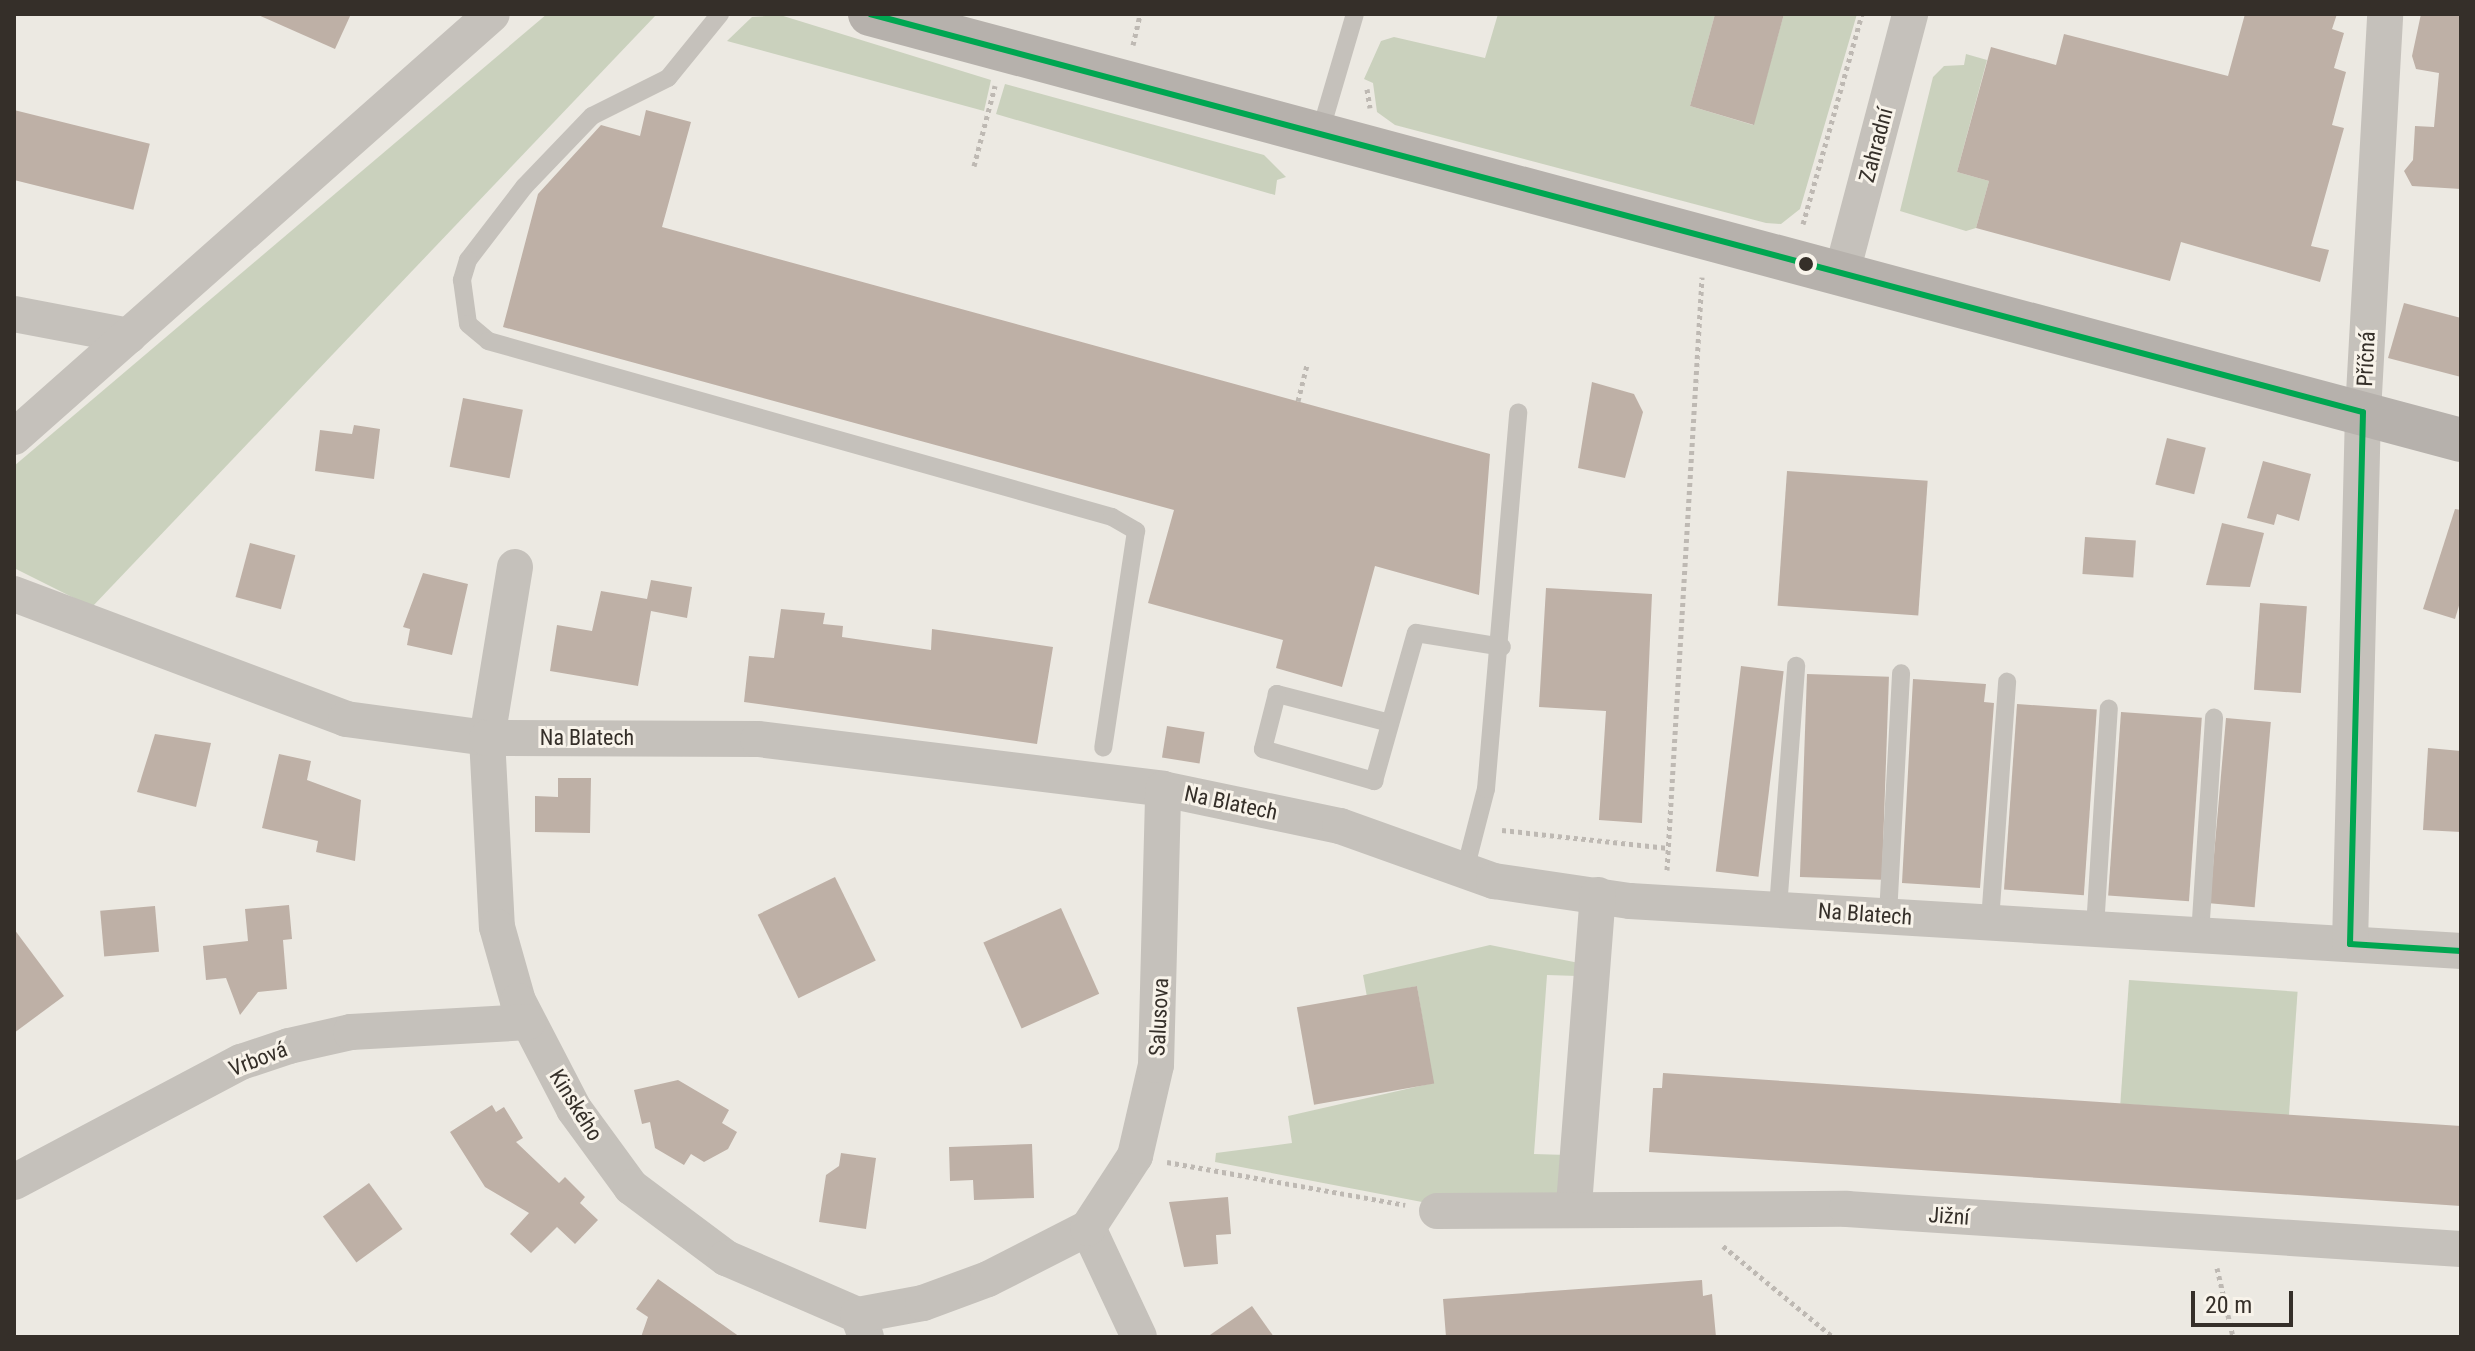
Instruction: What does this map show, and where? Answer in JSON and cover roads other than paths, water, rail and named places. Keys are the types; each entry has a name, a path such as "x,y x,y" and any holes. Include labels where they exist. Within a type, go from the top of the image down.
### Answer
{"main road":[{"path":"870,14 2461,440"}],"street":[{"path":"14,437 492,14"},
{"name":"Zahradní","path":"1841,276 1910,14"},
{"name":"Příčná","path":"2350,944 2363,412 2385,14"},
{"path":"14,314 129,336"},
{"name":"Kinského","path":"515,567 487,738 497,927 528,1022 574,1109 631,1187 726,1258 862,1326"},
{"name":"Na Blatech","path":"14,594 346,719 487,738 758,739 1163,789 1340,826 1465,870 1598,895 2461,951"},
{"name":"Salusova","path":"862,1326 988,1279 1088,1228 1135,1156 1156,1065 1163,789"},
{"path":"1574,1205 1598,895"},
{"name":"Vrbová","path":"14,1182 241,1062 289,1046 351,1032 528,1022"},
{"name":"Jižní","path":"1437,1211 1574,1205 1674,1205 2461,1249"},
{"path":"1088,1228 1139,1337"}],"lane":[{"path":"720,14 668,78 592,116 524,187 468,260 462,280 468,324 488,341 1112,517 1136,531 1103,748"},
{"path":"1319,136 1355,14"},
{"path":"1465,870 1479,827 1502,647 1518,412"},
{"path":"1390,723 1277,694 1263,749 1374,781 1416,633 1502,647"},
{"path":"1778,908 1796,666"},
{"path":"1888,915 1901,673"},
{"path":"1990,921 2007,682"},
{"path":"2095,928 2109,708"},
{"path":"2200,935 2214,717"}]}
